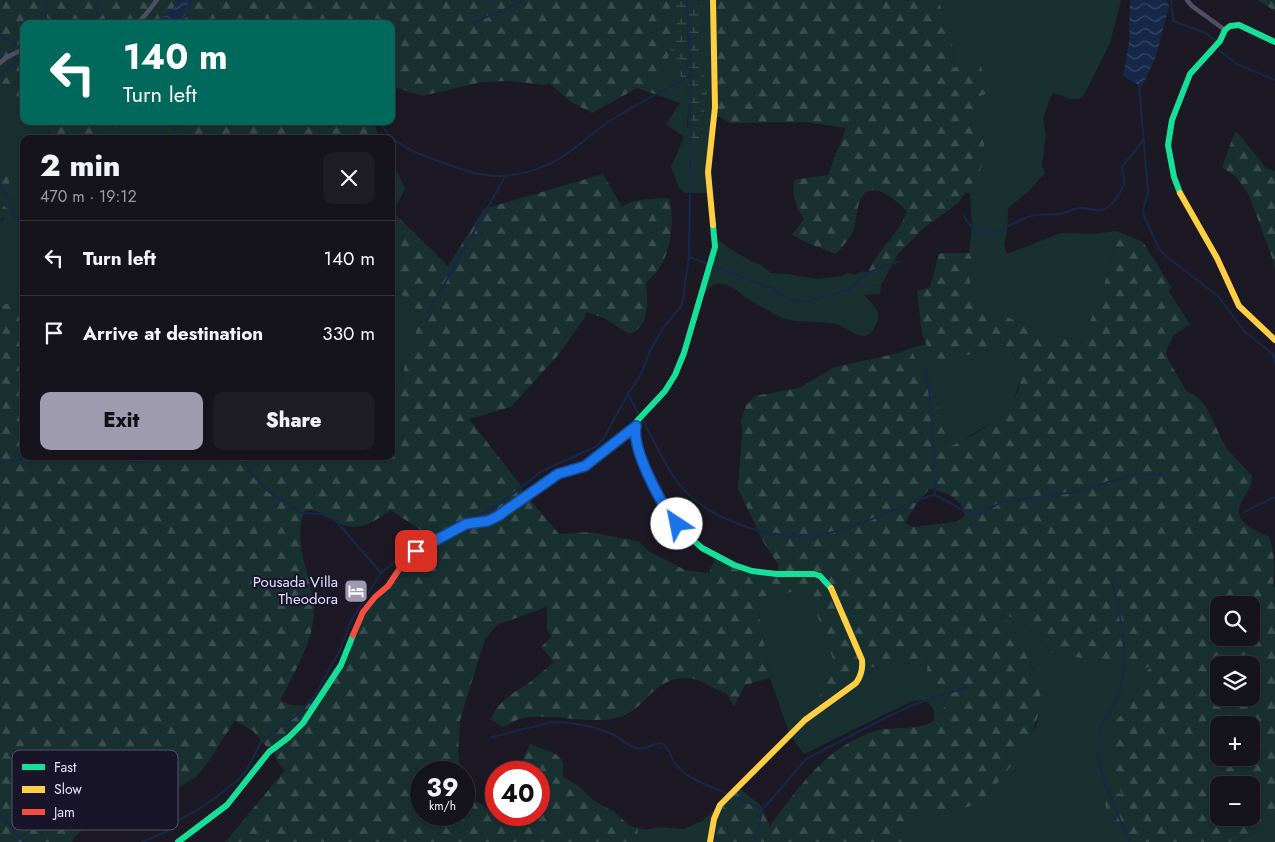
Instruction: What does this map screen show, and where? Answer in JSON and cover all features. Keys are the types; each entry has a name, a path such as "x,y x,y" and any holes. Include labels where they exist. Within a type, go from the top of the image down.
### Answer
{"street":[{"path":"140,20 157,0"},
{"path":"710,842 714,819 720,805 805,720 856,683 862,672 862,660 830,585 820,576 814,574 777,574 752,571 702,548 670,516 654,487 636,446 634,435 641,417 665,391 676,375 715,247 708,172 715,107 713,0"},
{"path":"1187,0 1192,6 1225,30"},
{"path":"1275,42 1239,24 1230,26 1225,30 1220,41 1190,74 1172,120 1168,145 1174,176 1183,200 1217,258 1239,306 1275,340"},
{"path":"0,63 7,57 20,52"},
{"path":"178,842 227,805 269,752 289,737 303,723 340,665 362,612 388,586 411,555 423,546 466,524 488,521 498,516 558,474 585,466 636,426"}],"green space":[{"path":"0,0 178,0 170,11 158,20 20,20 20,111 16,109 8,95 0,109"},
{"path":"190,0 673,0 676,21 674,41 658,82 657,95 637,88 592,113 571,102 549,83 545,85 509,81 482,82 422,96 395,87 395,20 178,20"},
{"path":"673,0 703,0 699,42 707,95 700,141 695,146 690,143 688,137 689,100 686,88 670,52 677,21"},
{"path":"703,0 713,0 711,193 685,193 679,188 671,167 684,137 666,124 680,103 657,95 658,82 670,52 686,88 689,100 687,127 700,141 706,104 699,42"},
{"path":"713,0 938,0 952,35 953,68 980,60 986,94 975,98 975,114 984,143 984,160 977,177 958,203 924,228 898,254 881,285 873,286 866,282 868,272 878,255 898,229 907,211 883,192 876,190 864,194 859,204 853,232 836,254 792,235 804,219 795,200 794,180 828,175 846,128 805,122 730,123 720,117 716,117"},
{"path":"938,0 1121,0 1110,43 1084,95 1079,99 1071,99 1053,93 1050,98 1043,119 1046,135 1042,166 1045,173 1030,190 1008,208 1004,245 1007,254 1061,233 1094,234 1116,231 1116,241 1099,304 1095,306 1085,344 1074,339 1050,335 978,305 973,300 969,275 975,265 969,253 972,225 970,193 965,193 977,177 984,142 975,114 975,98 986,94 953,68 952,35"},
{"path":"1275,0 1275,11 1259,1"},
{"path":"8,95 16,109 20,111 20,125 48,125 49,135 20,135 20,306 0,303 0,220 4,219 7,207 0,202 0,197 7,195 9,180 8,170 0,157 0,109"},
{"path":"48,125 124,125 103,135 50,135"},
{"path":"124,125 184,125 179,135 103,135"},
{"path":"184,125 374,125 379,135 179,135"},
{"path":"1237,132 1266,168 1275,171 1275,271 1273,260 1249,195 1236,177 1222,167 1234,134"},
{"path":"0,157 8,170 9,185 7,195 0,197"},
{"path":"395,168 405,188 395,208"},
{"path":"603,174 622,207 638,200 669,198 672,224 669,244 663,261 646,283 647,306 641,326 629,334 604,318 587,312 559,354 511,407 469,419 519,483 525,494 559,534 589,532 638,541 650,552 685,570 709,573 717,553 754,568 778,571 778,564 764,543 738,489 742,432 741,420 746,405 755,396 799,388 835,367 899,353 911,348 924,380 937,403 944,431 951,446 987,426 1008,407 1016,396 1020,384 1020,370 1015,356 1004,345 959,357 932,358 922,334 917,291 930,287 939,254 969,253 975,265 969,275 973,300 978,305 1050,335 1074,339 1084,344 1095,306 1099,304 1116,241 1116,231 1143,242 1171,287 1169,292 1190,324 1173,336 1166,352 1169,361 1186,391 1194,395 1206,407 1226,447 1252,476 1249,489 1239,508 1239,515 1255,531 1269,537 1272,549 1273,587 1275,588 1275,824 1246,837 1229,842 1122,842 1107,814 1106,808 1107,796 1117,793 1122,794 1113,768 1112,735 1118,718 1130,706 1140,678 1151,667 1134,669 1108,660 1086,659 1052,653 1024,625 1014,618 1005,615 1000,616 1015,628 1038,684 1041,695 1040,711 1028,739 1019,754 999,782 981,800 969,807 945,812 934,812 924,807 906,833 906,842 715,842 718,822 710,814 739,788 761,806 770,826 813,772 838,750 869,733 925,725 941,713 946,701 940,694 926,687 928,657 880,668 866,668 859,682 821,698 817,676 834,662 808,589 756,598 770,678 745,685 734,706 726,693 692,678 675,679 656,689 626,715 616,718 582,720 538,716 527,717 502,727 491,719 499,706 509,696 533,680 554,662 541,647 552,636 547,630 547,607 497,625 485,639 460,720 459,761 410,761 410,826 475,826 475,801 485,807 485,826 550,826 550,761 522,761 530,744 556,754 563,762 563,776 581,788 594,801 613,811 630,826 638,828 637,842 224,842 285,770 278,763 273,751 253,731 235,720 196,777 178,787 178,750 12,750 12,830 82,830 74,837 72,842 0,842 0,303 20,306 20,460 395,460 395,392 402,378 406,360 411,353 420,314 407,298 395,291 395,214 448,266 484,209","holes":["929,489 951,496 959,503 965,514 962,519 955,522 912,527 905,523 915,506","391,510 431,537 405,567 391,587 370,606 324,694 305,706 292,705 280,701 302,658 313,623 313,599 300,536 301,523 305,511 317,511 341,524 356,527 370,523"]},
{"path":"0,202 7,208 8,214 0,220"},
{"path":"715,237 730,249 761,265 771,273 817,279 842,276 847,273 855,275 862,271 869,273 867,276 872,286 881,285 880,294 864,295 874,306 879,316 874,329 864,336 835,324 790,320 751,301 734,288 726,285 716,284 705,292"},
{"path":"395,291 407,298 420,314 411,353 406,360 402,378 395,392"},
{"path":"926,344 932,358 966,356 1004,345 1009,348 1019,362 1021,377 1012,405 993,422 951,447 944,431 937,403 924,380 911,348"},
{"path":"808,588 834,662 859,682 866,668 880,668 928,657 926,687 940,694 946,701 944,708 934,722 933,709 930,704 924,700 910,702 804,754 789,733 770,678 756,598"},
{"path":"1005,615 1014,618 1024,625 1052,653 1086,659 1108,660 1134,669 1152,667 1133,696 1127,711 1119,716 1113,735 1114,775 1123,794 1120,838 1122,842 906,842 906,833 924,806 965,808 980,801 992,790 1012,764 1037,724 1041,700 1034,671 1013,626 1000,616"},
{"path":"710,814 718,822 715,842 637,842 638,828 646,830 658,827 684,829 702,821"},
{"path":"1275,824 1275,842 1229,842 1246,837"}],"water":[{"path":"178,0 190,0 178,20 158,20 170,11"},
{"path":"1130,0 1166,0 1169,6 1156,56 1142,87 1123,76 1129,42"}],"waterway":[{"path":"46,0 46,20"},
{"path":"96,20 99,0"},
{"path":"182,20 188,14 191,0"},
{"path":"474,22 523,0"},
{"path":"467,521 497,506 542,471 595,447 603,439 640,376 650,351 663,328 682,305 689,257 691,75 687,0"},
{"path":"1171,0 1173,21 1203,32 1217,41"},
{"path":"0,35 20,47"},
{"path":"1220,50 1237,64 1275,80"},
{"path":"0,75 20,58"},
{"path":"395,140 421,154 479,174 505,176 525,172 554,162 611,120 691,75"},
{"path":"1139,85 1148,192 1143,210 1159,249 1218,296 1244,331 1275,356"},
{"path":"173,135 176,125"},
{"path":"382,125 390,135"},
{"path":"964,216 973,228 987,232 1001,229 1031,216 1060,214 1079,208 1105,209 1113,203 1124,185 1122,167 1139,147 1143,139"},
{"path":"428,313 506,175"},
{"path":"0,185 9,198 13,214 20,223"},
{"path":"689,257 706,263"},
{"path":"715,267 772,288 795,301 804,302 848,290 867,273 900,261"},
{"path":"1272,353 1275,364"},
{"path":"926,369 931,405 935,495"},
{"path":"628,394 638,413"},
{"path":"643,421 674,477 693,498 709,510 728,520 768,532 789,535 810,535 842,530 917,500 935,495 965,511 979,514 1002,502 1074,492 1137,474 1161,475"},
{"path":"0,463 20,460"},
{"path":"124,460 142,462 152,460"},
{"path":"244,460 251,473 269,492 301,513 322,514 336,521 381,573"},
{"path":"1244,512 1275,497"},
{"path":"178,820 196,811 240,778 247,769 262,740 297,715 314,697 341,648 350,623 381,573 418,543 460,524"},
{"path":"1112,580 1123,636 1124,666 1119,693 1100,728 1098,741 1104,780 1130,842"},
{"path":"754,842 763,809 806,759 915,704 967,687"},
{"path":"492,737 552,722 560,722 601,730 640,749 662,743 682,771 700,782 726,793"},
{"path":"735,797 763,809"},
{"path":"0,814 12,828"},
{"path":"14,830 24,842"},
{"path":"142,842 168,830"}],"traffic: fast":[{"path":"1180,193 1174,177 1168,145 1172,120 1190,74 1220,41 1225,30 1230,26 1239,25 1275,42"},
{"path":"713,225 715,247 684,353 675,375 665,391 637,421 635,440 654,487 671,516 684,532 702,548 734,565 752,571 777,574 814,574 820,576 831,588"},
{"path":"489,521 558,475 585,466 636,426"},
{"path":"178,842 227,805 269,752 289,737 303,723 341,665 353,635"}],"traffic: slow":[{"path":"713,0 715,107 708,172 713,225"},
{"path":"1180,193 1217,258 1239,306 1275,340"},
{"path":"710,842 714,819 720,805 805,720 856,683 859,678 862,660 831,588"}],"traffic: jam":[{"path":"353,635 363,612 375,597 388,586 411,555 423,546 466,524 489,521"}],"place":[{"name":"Pousada Villa Theodora","path":"356,591"}],"route":[{"path":"416,551 466,524 488,521 504,514 558,474 585,466 636,426 634,435 636,446 654,487 670,516 677,524"}]}
